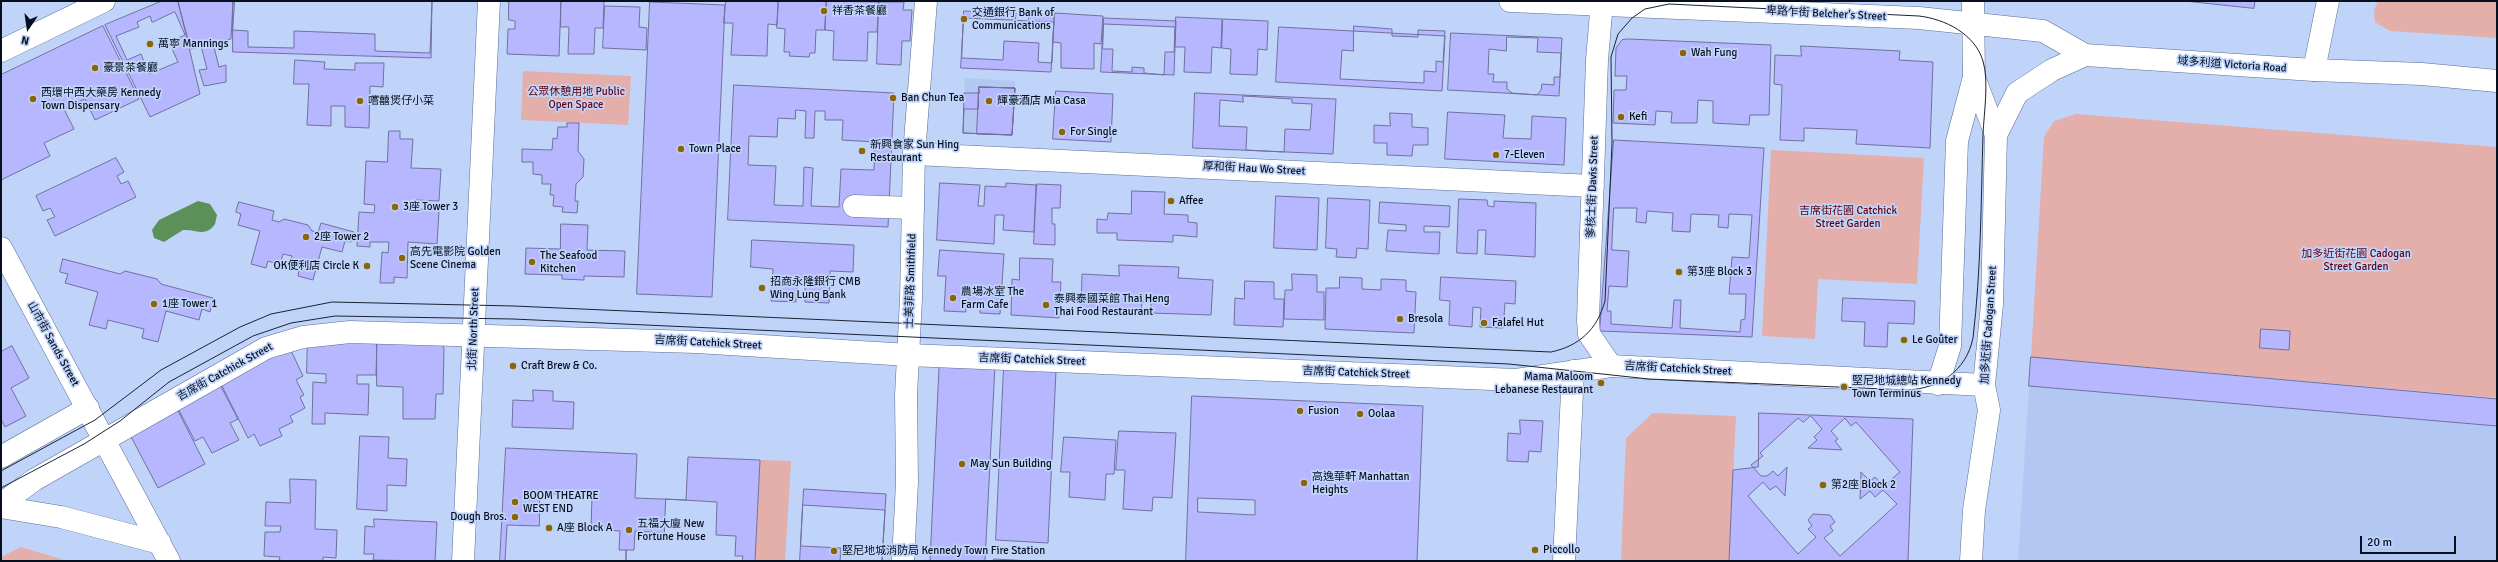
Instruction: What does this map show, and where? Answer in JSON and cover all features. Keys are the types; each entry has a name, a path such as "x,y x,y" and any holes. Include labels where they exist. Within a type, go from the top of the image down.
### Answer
{"main road":[{"path":"1,51 104,1"},
{"name":"北街 North Street","path":"463,561 489,1"},
{"name":"士美菲路 Smithfield","path":"903,561 914,154 926,1"},
{"name":"卑路乍街 Belcher's Street","path":"1510,1 1742,6 1919,18 1974,24"},
{"name":"加多近街 Cadogan Street","path":"1938,384 1950,346 1957,141 1974,76 1973,1"},
{"path":"2314,70 2328,1"},
{"name":"爹核士街 Davis Street","path":"1602,3 1598,49 1589,334 1611,366"},
{"name":"域多利道 Victoria Road","path":"1974,24 2043,31 2085,55 2314,70 2422,74 2497,81"},
{"name":"加多近街 Cadogan Street","path":"1996,135 2017,93 2052,70 2085,55"},
{"name":"加多近街 Cadogan Street","path":"1971,561 1974,510 1989,410 1984,386 1992,304 1996,135 1974,76"},
{"name":"厚和街 Hau Wo Street","path":"914,154 1593,186"},
{"path":"854,206 913,208"},
{"name":"山市街 Sands Street","path":"1,248 165,552"},
{"name":"吉席街 Catchick Street","path":"1,504 34,480 260,351 280,342 350,332 696,342 909,355 1516,380 1611,366 1984,386"},
{"path":"1564,561 1573,371"},
{"path":"1,457 88,408"},
{"path":"1,507 60,516 165,552"}],"shaded area":[{"name":"輝豪酒店 Mia Casa","path":"965,78 1015,81 1012,135 963,133"},
{"path":"198,201 210,204 217,215 215,224 208,231 200,232 183,230 164,242 154,238 152,230 159,220"},
{"path":"2029,386 2497,426 2497,561 2018,561"}],"green space":[{"path":"2378,1 2497,1 2497,38 2390,31 2375,22 2374,10"},
{"name":"公眾休憩用地 Public Open Space","path":"523,71 631,76 628,125 521,120"},
{"name":"加多近街花園 Cadogan Street Garden","path":"2076,114 2497,147 2497,398 2031,357 2044,137 2054,121"},
{"name":"吉席街花園 Catchick Street Garden","path":"1771,150 1924,158 1917,284 1818,279 1815,339 1762,336"},
{"path":"1653,413 1736,416 1729,561 1621,561 1626,438"},
{"path":"760,460 791,461 785,561 755,561"},
{"path":"21,547 67,561 1,561 1,557"}],"building":[{"path":"162,1 178,1 200,94 150,117 105,25"},
{"path":"178,1 233,1 231,39 213,43 219,67 226,65 226,82 204,86 199,70 207,69 201,46 191,49"},
{"path":"233,1 432,1 431,58 233,52"},
{"path":"235,1 432,1 430,53 375,51 375,34 294,31 294,48 248,47 248,31 233,30"},
{"path":"509,1 561,1 559,56 507,54 508,29 515,29 515,21 509,20"},
{"path":"561,1 604,1 603,28 595,28 594,54 568,54 569,27 561,27"},
{"path":"726,1 778,1 777,25 768,24 767,56 731,55 733,23 724,23"},
{"path":"779,1 826,1 825,30 816,30 815,53 810,53 809,57 789,56 790,52 784,52 785,29 777,28"},
{"path":"827,1 879,2 877,32 868,32 867,61 833,60 834,31 825,30"},
{"path":"2185,1 2255,1 2254,8"},
{"name":"Town Place","path":"650,2 725,5 712,297 637,294"},
{"path":"879,2 904,2 903,10 912,10 910,41 902,41 901,65 877,64"},
{"path":"605,6 640,7 639,27 647,28 646,50 603,48"},
{"path":"964,11 1016,13 1015,24 1028,25 1029,14 1054,15 1052,63 1038,62 1039,43 1004,41 1003,60 962,58"},
{"path":"175,12 185,35 169,42 178,62 149,74 141,54 127,60 116,36 139,27 137,22 150,16 152,22"},
{"path":"1055,13 1103,16 1101,44 1094,43 1094,69 1061,68 1061,43 1053,42"},
{"path":"1176,17 1222,19 1221,48 1212,47 1211,73 1184,72 1185,47 1175,47"},
{"path":"964,18 1054,22 1051,72 961,68"},
{"path":"1104,18 1176,21 1174,75 1101,72"},
{"path":"1223,19 1268,21 1267,50 1258,49 1257,75 1230,74 1231,49 1222,48"},
{"path":"1104,24 1175,27 1174,52 1165,52 1164,75 1144,73 1144,68 1132,67 1132,72 1112,71 1113,49 1103,49"},
{"path":"103,26 139,99 95,120 85,99 64,109 74,129 44,143 50,156 1,180 1,75"},
{"path":"1354,26 1392,29 1392,36 1418,37 1418,30 1445,31 1443,62 1436,61 1436,72 1424,71 1424,83 1340,79 1342,50 1353,51"},
{"path":"1279,27 1445,36 1442,91 1276,82"},
{"path":"1451,33 1562,38 1559,96 1448,90"},
{"path":"1507,37 1538,38 1537,52 1561,53 1560,77 1554,77 1554,85 1542,84 1541,90 1537,95 1512,93 1507,89 1507,82 1493,82 1494,74 1488,74 1489,49 1506,51"},
{"path":"1628,39 1771,45 1769,115 1750,115 1749,125 1713,123 1713,101 1698,100 1697,123 1671,123 1672,112 1656,111 1655,125 1613,123 1614,90 1626,90 1627,76 1615,76 1616,48 1622,40"},
{"path":"1801,46 1900,51 1899,60 1933,62 1930,148 1856,144 1857,130 1804,128 1804,141 1780,140 1782,85 1774,84 1775,55 1801,56"},
{"path":"295,60 325,62 324,69 355,70 355,63 384,63 383,87 370,86 369,128 345,127 345,106 331,106 331,126 307,125 309,84 294,84"},
{"path":"734,85 894,93 888,227 728,220"},
{"name":"輝豪酒店 Mia Casa","path":"979,87 1015,88 1012,135 977,134"},
{"name":"輝豪酒店 Mia Casa","path":"979,87 1015,88 1012,135 963,133 964,93 979,93"},
{"name":"輝豪酒店 Mia Casa","path":"979,87 1015,88 1012,135 963,133 964,109 978,109"},
{"path":"1056,91 1113,94 1111,142 1053,139"},
{"path":"1195,93 1336,99 1333,154 1193,148"},
{"path":"1243,96 1292,99 1292,103 1312,104 1310,130 1285,129 1284,152 1246,150 1247,127 1219,126 1220,100 1243,102"},
{"path":"796,110 806,111 805,138 814,138 815,111 825,111 825,120 843,120 842,140 875,142 874,170 841,169 839,207 811,206 813,168 804,167 803,206 774,205 776,166 748,165 749,136 777,137 778,118 795,119"},
{"path":"1448,112 1505,115 1503,138 1531,139 1532,116 1566,118 1564,165 1445,159"},
{"path":"1390,113 1412,114 1412,127 1428,128 1428,145 1413,145 1412,156 1387,155 1387,143 1374,143 1374,125 1390,126"},
{"path":"567,123 579,123 578,151 584,159 583,177 576,184 575,201 578,201 577,213 562,212 563,207 553,206 554,195 550,195 551,184 542,184 542,175 533,174 533,162 522,162 522,149 552,150 553,138 557,139 558,127 567,127"},
{"name":"3座 Tower 3","path":"389,131 400,131 400,139 413,139 411,168 441,169 439,201 416,200 416,209 439,210 437,244 408,242 407,278 394,277 394,283 380,283 382,252 388,253 389,242 370,242 370,247 357,246 359,212 374,213 375,205 364,204 366,161 387,162"},
{"path":"1614,140 1764,148 1752,337 1600,331"},
{"path":"116,158 124,172 117,176 121,184 128,181 136,197 55,236 47,220 55,217 50,208 43,211 36,196"},
{"path":"940,183 980,185 978,206 984,206 985,186 1006,187 1006,183 1036,185 1034,232 1003,230 1004,215 995,215 994,244 937,240"},
{"path":"1037,184 1061,185 1060,208 1052,208 1052,224 1055,224 1055,245 1034,244"},
{"path":"1132,191 1165,192 1164,214 1188,215 1188,222 1197,223 1197,237 1173,235 1173,242 1117,240 1117,233 1097,233 1097,219 1107,220 1108,213 1131,214"},
{"path":"1276,196 1319,198 1317,250 1274,248"},
{"path":"1328,198 1370,200 1368,249 1357,248 1356,258 1336,257 1337,249 1326,248"},
{"path":"1459,199 1487,200 1488,206 1494,207 1494,201 1536,203 1535,257 1485,254 1486,230 1478,230 1477,254 1457,253"},
{"name":"2座 Tower 2","path":"239,202 274,211 272,220 279,222 284,219 308,225 312,231 318,232 321,223 354,232 351,242 345,241 342,252 322,247 313,280 298,276 299,270 289,267 292,256 283,254 280,265 268,261 266,268 251,264 260,231 238,225 241,214 236,212"},
{"path":"1380,202 1450,206 1449,227 1424,226 1424,232 1440,232 1439,254 1386,251 1388,230 1406,231 1406,225 1379,223"},
{"name":"第3座 Block 3","path":"1614,208 1637,208 1636,222 1646,223 1647,211 1673,213 1672,231 1690,232 1691,214 1719,215 1718,227 1728,228 1729,214 1752,215 1749,258 1732,257 1729,294 1746,294 1745,319 1741,320 1740,332 1680,328 1681,300 1674,300 1672,328 1611,324 1611,311 1607,311 1609,286 1627,287 1629,251 1612,250"},
{"path":"561,224 588,225 587,250 625,251 624,277 584,276 584,280 562,279 562,275 525,274 526,248 560,249"},
{"path":"752,240 854,245 853,272 830,271 829,303 805,302 805,282 797,282 796,302 771,301 773,269 751,267"},
{"path":"940,250 1004,254 1000,314 980,313 980,307 966,306 966,312 944,311 946,276 938,276"},
{"path":"1020,258 1053,259 1052,282 1061,282 1059,318 1011,315 1012,279 1019,280"},
{"name":"1座 Tower 1","path":"63,259 120,274 125,271 157,279 161,284 213,298 210,312 202,309 199,320 166,311 158,342 142,338 144,329 108,320 106,329 89,325 98,292 65,283 68,274 60,272"},
{"path":"1119,265 1179,267 1178,278 1213,280 1211,315 1151,313 1151,302 1142,302 1141,312 1081,310 1082,274 1119,276"},
{"path":"1292,274 1317,275 1317,292 1324,292 1324,320 1284,319 1285,290 1292,290"},
{"path":"1340,277 1362,278 1362,289 1381,290 1381,279 1406,280 1406,291 1416,292 1414,333 1325,329 1326,288 1339,288"},
{"path":"1441,277 1516,281 1515,304 1505,303 1503,328 1480,327 1481,308 1473,307 1472,327 1449,325 1450,301 1440,300"},
{"path":"1245,281 1274,282 1274,299 1284,299 1283,327 1234,325 1235,298 1244,299"},
{"path":"1843,298 1915,301 1914,324 1888,323 1887,347 1864,346 1865,322 1842,321"},
{"path":"2261,329 2290,331 2289,350 2260,348"},
{"path":"308,334 377,335 376,375 357,375 357,384 369,384 368,415 325,413 325,424 312,424 313,382 326,383 326,374 307,373"},
{"path":"377,335 440,341 444,348 443,394 436,394 435,419 403,419 403,387 377,386"},
{"path":"287,342 303,376 296,380 304,395 300,397 305,408 290,416 293,422 279,429 282,436 260,446 254,434 248,438 217,376"},
{"path":"12,346 29,378 11,388 26,416 5,427 1,419 1,352"},
{"path":"2031,357 2497,399 2497,426 2029,386"},
{"name":"May Sun Building","path":"947,363 995,365 985,561 930,561 939,368"},
{"path":"1004,367 1056,370 1048,543 996,540"},
{"path":"216,377 238,419 230,423 239,440 212,453 203,437 195,441 173,399"},
{"path":"533,390 553,391 553,401 574,402 573,429 512,427 513,400 533,401"},
{"name":"高逸華軒 Manhattan Heights","path":"1192,396 1423,406 1417,561 1186,561"},
{"path":"172,399 205,464 158,488 127,429"},
{"path":"1759,413 1913,419 1908,561 1729,561 1733,470 1758,467"},
{"name":"第2座 Block 2","path":"1811,416 1822,429 1814,437 1817,440 1808,448 1842,450 1835,441 1838,439 1831,431 1845,418 1851,426 1856,422 1900,472 1887,483 1881,483 1875,477 1870,481 1861,472 1860,499 1870,491 1875,497 1883,490 1897,504 1840,556 1824,538 1833,531 1830,526 1835,522 1830,515 1813,514 1808,520 1812,526 1808,529 1816,537 1798,554 1748,496 1763,482 1770,490 1776,486 1785,496 1787,467 1778,476 1773,471 1767,476 1761,476 1751,465 1763,456 1760,453 1798,418 1803,422"},
{"path":"1520,420 1543,421 1541,452 1529,451 1528,462 1507,461 1508,433 1520,434"},
{"path":"1119,431 1176,433 1172,498 1153,497 1152,511 1123,509 1125,470 1116,470"},
{"path":"360,436 389,437 388,458 407,459 406,486 387,485 387,511 357,509"},
{"path":"1064,437 1116,440 1114,474 1106,474 1105,500 1069,497 1070,472 1061,472"},
{"name":"五福大廈 New Fortune House","path":"506,448 637,454 635,498 686,500 688,457 760,460 755,561 500,561"},
{"path":"290,479 316,480 315,529 337,530 336,558 323,557 323,561 279,561 280,557 264,556 265,532 280,532 281,526 265,526 266,502 290,503"},
{"path":"804,489 886,494 882,561 800,561"},
{"name":"A座 Block A","path":"540,493 592,496 591,529 620,531 619,550 626,550 626,561 505,561 507,525 539,526"},
{"path":"1198,498 1255,500 1255,515 1198,512"},
{"path":"666,499 717,502 716,535 736,536 735,556 743,556 742,561 626,561 626,550 634,550 635,531 664,533"},
{"path":"803,505 885,510 882,561 840,561 841,548 801,546"},
{"path":"374,519 437,522 435,561 373,560 374,554 364,554 365,526 374,527"},
{"path":"994,559 1032,561 994,561"}],"tram line":[{"path":"1,471 95,420 161,370 240,327 271,314 332,302 514,306 1551,352 1570,346 1586,335 1597,320 1605,301 1612,143 1611,57 1618,34 1632,18 1645,9 1669,4 1919,16 1939,20 1949,24 1966,36 1979,51 1985,69 1986,97 1983,134 1979,262 1973,338 1970,350 1964,360 1950,376 1931,386 1920,389 1908,390 1649,379 1509,364 513,319 335,316 291,323 253,336 169,382 120,421 84,444 1,488"}],"place":[{"name":"祥香茶餐廳","path":"824,11"},
{"name":"交通銀行 Bank of Communications","path":"964,19"},
{"name":"萬寧 Mannings","path":"150,44"},
{"name":"Wah Fung","path":"1683,53"},
{"name":"豪景茶餐廳","path":"95,68"},
{"name":"Ban Chun Tea","path":"893,98"},
{"name":"西環中西大藥房 Kennedy Town Dispensary","path":"33,99"},
{"name":"嚐囍煲仔小菜","path":"360,101"},
{"name":"輝豪酒店 Mia Casa","path":"989,101"},
{"name":"Kefi","path":"1621,117"},
{"name":"For Single","path":"1062,132"},
{"name":"Town Place","path":"681,149"},
{"name":"新興食家 Sun Hing Restaurant","path":"862,151"},
{"name":"7-Eleven","path":"1496,155"},
{"name":"Affee","path":"1171,201"},
{"name":"3座 Tower 3","path":"395,207"},
{"name":"2座 Tower 2","path":"306,237"},
{"name":"高先電影院 Golden Scene Cinema","path":"402,258"},
{"name":"The Seafood Kitchen","path":"532,262"},
{"name":"OK便利店 Circle K","path":"367,266"},
{"name":"第3座 Block 3","path":"1679,272"},
{"name":"招商永隆銀行 CMB Wing Lung Bank","path":"762,288"},
{"name":"農場冰室 The Farm Cafe","path":"953,298"},
{"name":"1座 Tower 1","path":"154,304"},
{"name":"泰興泰國菜館 Thai Heng Thai Food Restaurant","path":"1046,305"},
{"name":"Bresola","path":"1400,319"},
{"name":"Falafel Hut","path":"1484,323"},
{"name":"Le Goûter","path":"1904,340"},
{"name":"Craft Brew & Co.","path":"513,366"},
{"name":"Mama Maloom Lebanese Restaurant","path":"1601,383"},
{"name":"堅尼地城總站 Kennedy Town Terminus","path":"1844,387"},
{"name":"Fusion","path":"1300,411"},
{"name":"Oolaa","path":"1360,414"},
{"name":"May Sun Building","path":"962,464"},
{"name":"高逸華軒 Manhattan Heights","path":"1304,483"},
{"name":"第2座 Block 2","path":"1823,485"},
{"name":"BOOM THEATRE WEST END","path":"515,502"},
{"name":"Dough Bros.","path":"515,517"},
{"name":"A座 Block A","path":"549,528"},
{"name":"五福大廈 New Fortune House","path":"629,530"},
{"name":"Piccollo","path":"1535,550"},
{"name":"堅尼地城消防局 Kennedy Town Fire Station","path":"834,551"}]}
